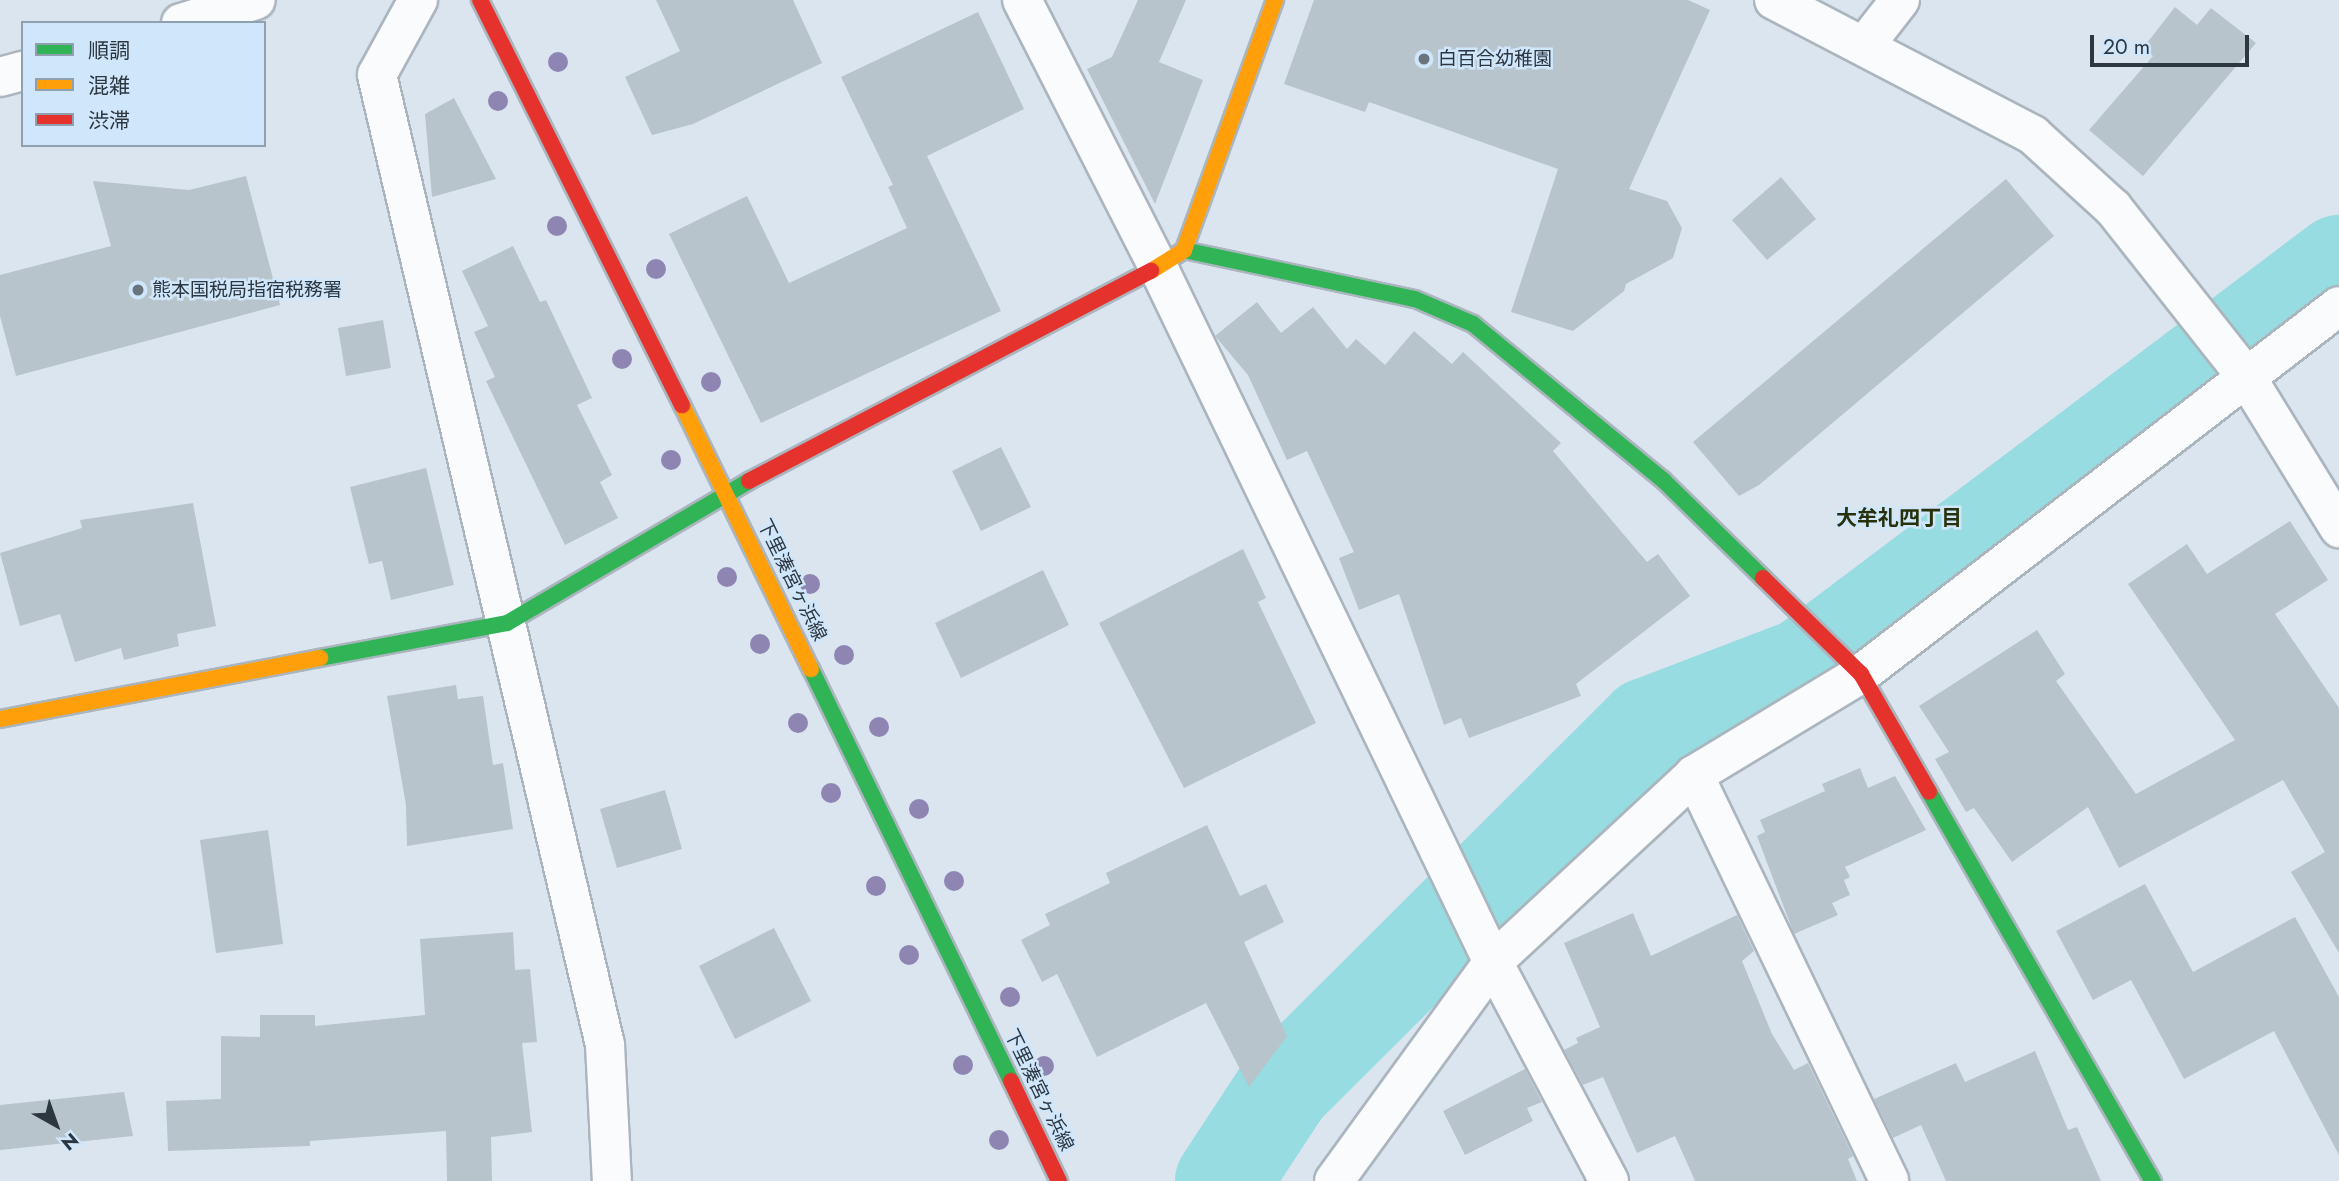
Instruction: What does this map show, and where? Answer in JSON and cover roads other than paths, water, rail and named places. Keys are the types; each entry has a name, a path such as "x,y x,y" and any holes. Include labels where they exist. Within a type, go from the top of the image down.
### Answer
{"street":[{"path":"188,21 256,0"},
{"path":"418,0 377,75 605,1045 612,1181"},
{"name":"下里湊宮ヶ浜線","path":"480,0 726,493 1059,1181"},
{"path":"1022,0 1171,259 1443,860 1493,962 1609,1181"},
{"path":"1171,259 1275,0"},
{"path":"1774,0 1865,45 2033,135 2113,208 2232,358 2339,528"},
{"path":"1865,45 1900,0"},
{"path":"0,77 21,72"},
{"path":"0,719 507,623 726,493 1171,259 1415,299 1473,324 1663,480 1851,664 2153,1181"},
{"path":"1334,1181 1493,962 1694,775 1851,664 2232,358 2339,306"},
{"path":"1694,775 1889,1181"}],"waterway":[{"path":"1223,1181 1284,1088 1647,726 1804,666 2339,263"}],"place":[{"name":"白百合幼稚園","path":"1424,59"},
{"name":"熊本国税局指宿税務署","path":"138,290"}],"district":[{"name":"大牟礼四丁目","path":"1899,518"}]}
